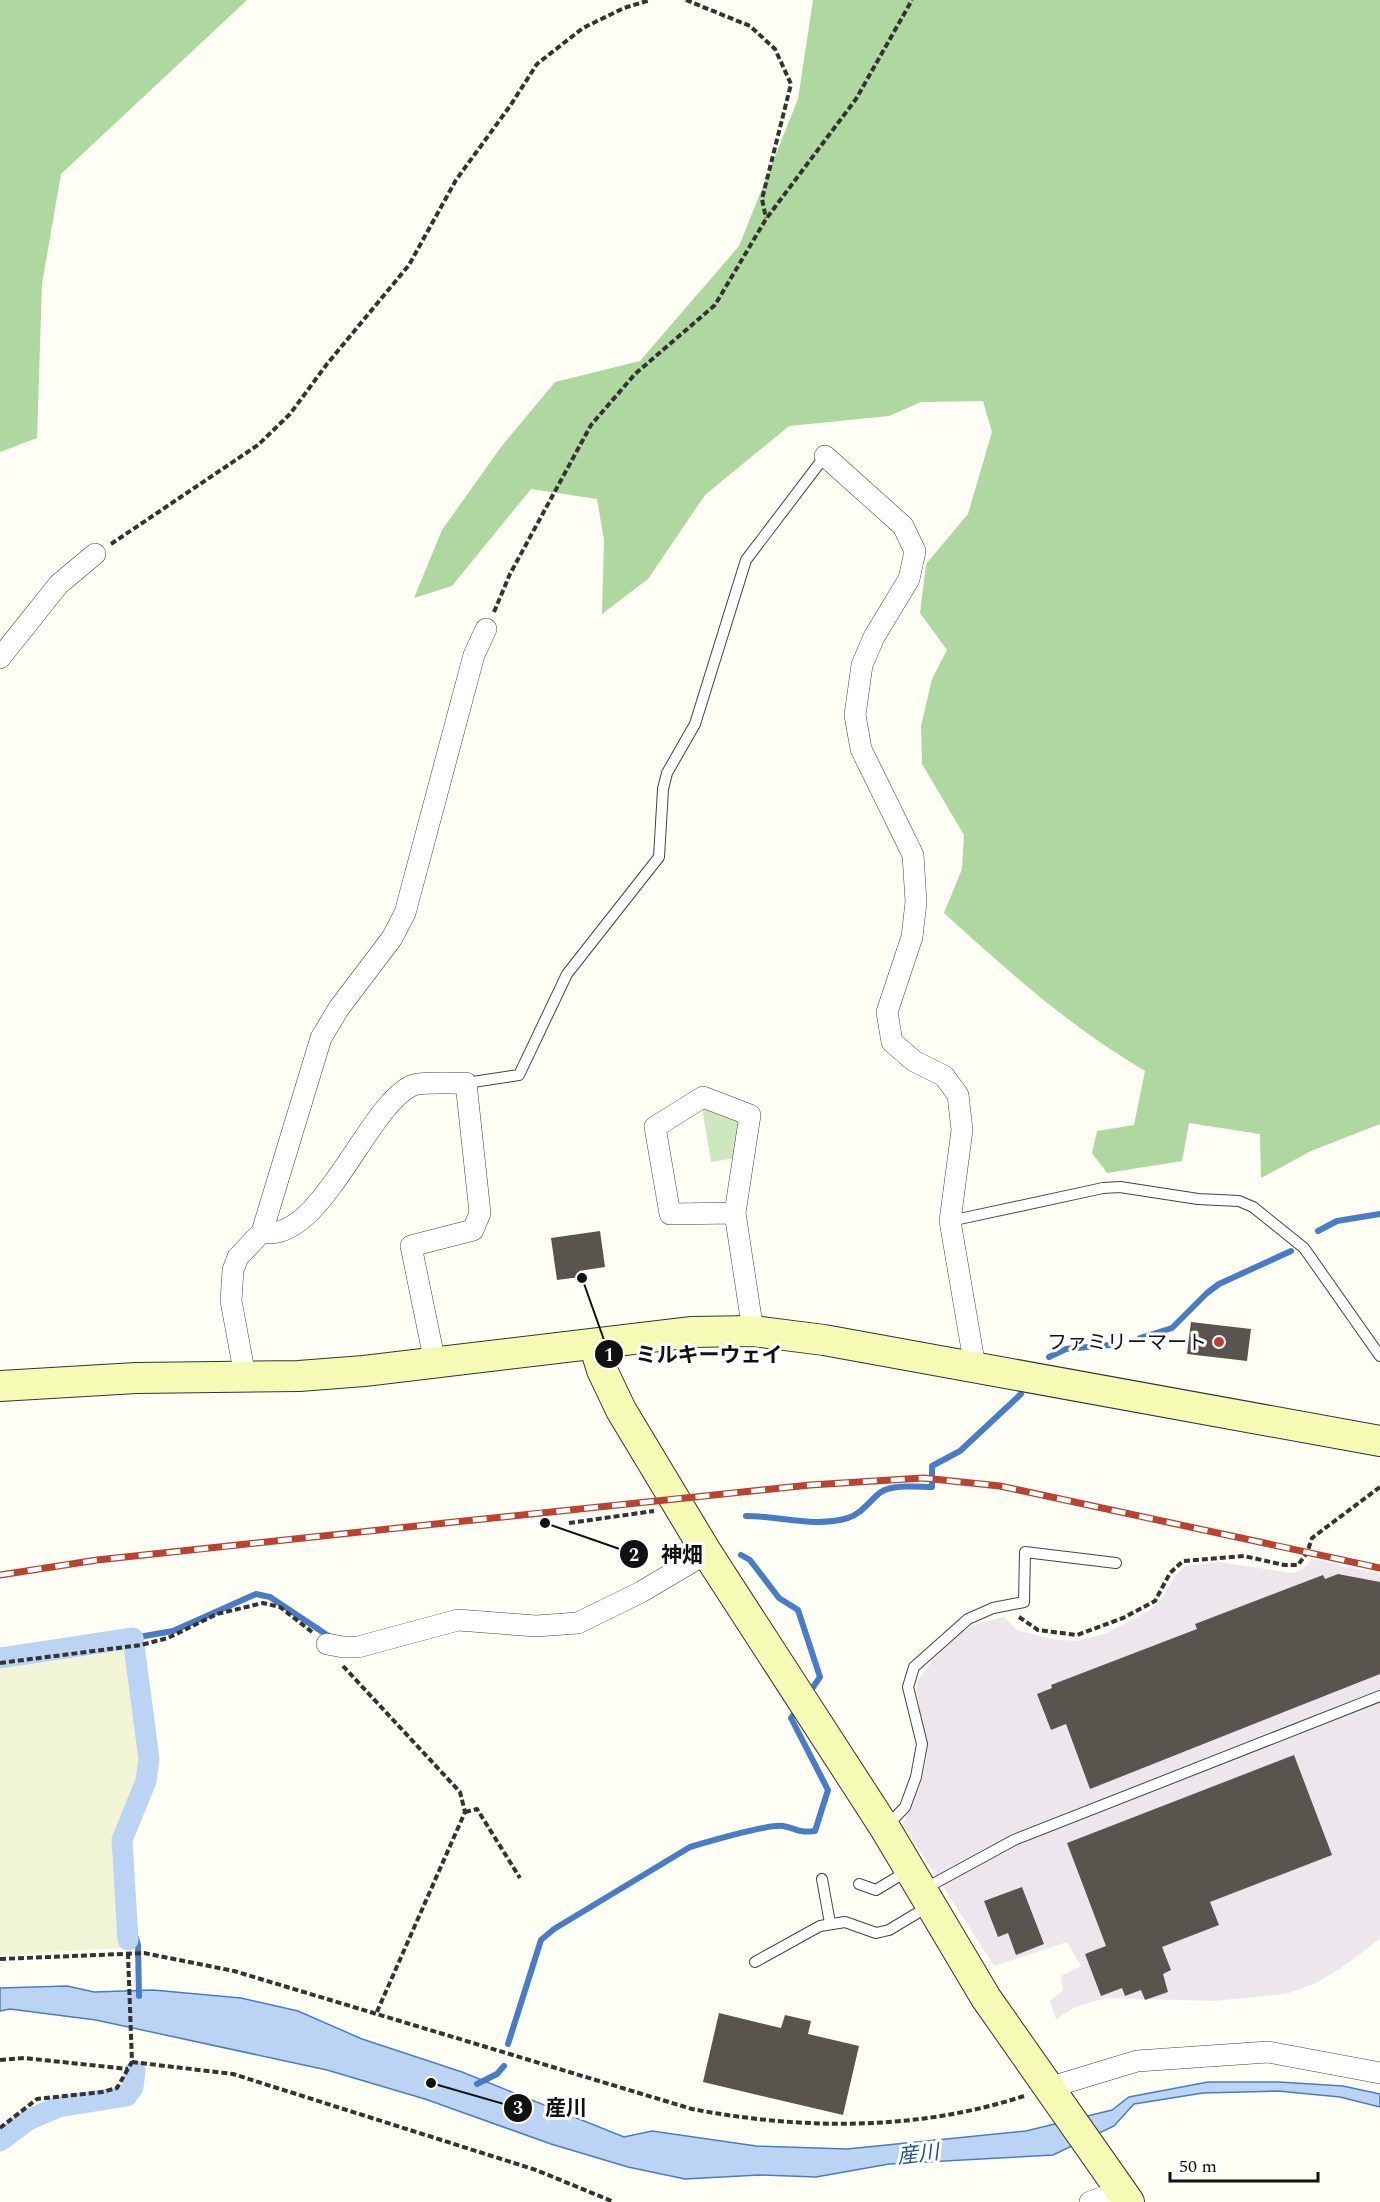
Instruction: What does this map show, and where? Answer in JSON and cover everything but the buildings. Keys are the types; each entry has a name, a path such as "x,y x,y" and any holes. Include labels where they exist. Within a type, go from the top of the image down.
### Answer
{"street":[{"path":"825,456 903,526 915,551 909,579 874,637 862,665 855,715 861,749 914,855 916,902 912,937 886,1012 892,1042 914,1061 944,1076 958,1095 962,1130 950,1221 975,1367"},
{"path":"0,658 59,584 95,554"},
{"path":"245,1376 231,1285 238,1257 262,1232 321,1038 339,1008 392,938 405,913 474,655 486,629"},
{"path":"262,1232 274,1234 286,1231 299,1222 345,1168 388,1107 411,1086 466,1083 480,1213 473,1230 411,1246 435,1363"},
{"path":"735,1213 670,1214 655,1127 703,1097 750,1115 735,1213 753,1331"},
{"path":"0,1386 136,1378 364,1371 692,1332 753,1331 791,1335 975,1367 1380,1441"},
{"path":"594,1344 602,1371 621,1410 707,1553 885,1828 986,1998 1122,2192 1090,2202"},
{"path":"327,1644 358,1647 458,1620 536,1626 578,1623 640,1592 707,1553"},
{"path":"1051,2092 1137,2061 1268,2052 1380,2073"}],"lane":[{"path":"466,1083 519,1075 567,974 660,857 663,789 667,773 695,724 746,560 825,456"},
{"path":"950,1221 1102,1188 1120,1187 1198,1199 1239,1201 1254,1207 1304,1248 1380,1356"},
{"path":"885,1828 905,1807 916,1777 922,1744 908,1687 914,1667 968,1619 1004,1606 1024,1602 1024,1552 1116,1563"},
{"path":"755,1962 830,1923 845,1922 876,1933 889,1930 920,1889 1014,1840 1380,1696"},
{"path":"822,1879 830,1923"},
{"path":"859,1884 876,1890 920,1889"}],"path":[{"path":"95,554 258,445 290,414 327,364 409,265 456,180 510,106 537,64 583,28 624,8 650,0"},
{"path":"686,0 694,1 750,26 775,49 791,84 762,199 766,219"},
{"path":"486,629 510,574 591,425 635,375 715,305 766,219 856,99 912,0"},
{"path":"1004,1606 1038,1630 1077,1635 1123,1618 1155,1601 1170,1573 1183,1561 1244,1556 1284,1565 1298,1565 1307,1553 1312,1538 1380,1487"},
{"path":"569,1522 661,1510"},
{"path":"0,1664 141,1645 168,1638 217,1614 263,1603 280,1607 327,1644"},
{"path":"350,1659 343,1666 460,1792 465,1812 376,2014"},
{"path":"465,1812 477,1809 520,1878"},
{"path":"0,1959 144,1953 234,1971 692,2109 765,2121 826,2124 958,2114 1051,2092"},
{"path":"0,2128 37,2099 117,2088 132,2062 128,1954"},
{"path":"0,2060 24,2058 128,2069"},
{"path":"132,2062 233,2074 536,2170 614,2202"}],"shaded area":[{"path":"1312,1559 1380,1574 1380,1939 1341,1968 1316,1983 1286,1994 1214,2001 1106,1998 1075,2007 1056,2019 1050,2001 1063,1990 1061,1976 1081,1966 1067,1942 994,1966 903,1824 923,1777 927,1756 916,1688 918,1680 939,1651 962,1632 978,1623 1004,1617 1017,1630 1053,1639 1076,1641 1104,1634 1149,1611 1161,1600 1175,1576 1186,1566 1219,1562 1292,1573 1303,1569"}],"green space":[{"path":"0,0 247,0 61,174 42,284 37,438 0,452"},
{"path":"813,0 1380,0 1380,1124 1311,1151 1261,1178 1260,1134 1189,1123 1182,1161 1107,1173 1092,1153 1097,1131 1134,1125 1145,1071 1065,1017 944,913 962,869 964,835 922,764 921,726 932,679 947,650 920,613 926,564 968,514 992,432 983,401 921,402 889,416 789,426 705,495 648,579 602,614 604,540 597,499 531,489 452,586 414,598 442,530 501,447 555,382 640,361 739,246 798,99"},
{"path":"702,1108 736,1116 742,1128 736,1158 711,1162"},
{"path":"130,1650 130,1692 141,1760 138,1779 114,1834 112,1853 121,1948 0,1955 0,1669"}],"water":[{"name":"産川","path":"67,1986 94,1992 153,1990 241,1998 298,2011 362,2039 462,2072 624,2137 652,2131 756,2146 847,2149 1026,2131 1112,2110 1129,2097 1208,2082 1279,2082 1343,2086 1380,2094 1380,2107 1340,2097 1278,2091 1203,2093 1134,2104 1114,2126 1053,2155 889,2164 816,2177 759,2175 685,2179 628,2167 551,2144 425,2099 327,2070 96,2020 10,2009 0,2011 0,1988"}],"waterway":[{"path":"1318,1231 1337,1221 1380,1214"},
{"path":"1140,1338 1172,1328 1219,1284 1291,1251"},
{"path":"1049,1357 1066,1349 1110,1345"},
{"path":"746,1516 810,1522 835,1521 858,1513 886,1489 906,1486 932,1487 932,1466 960,1451 1021,1394"},
{"path":"741,1555 750,1560 779,1598 798,1610 820,1677 809,1693"},
{"path":"133,1638 173,1631 256,1594 270,1597 330,1637"},
{"path":"0,1658 133,1638 149,1759 146,1781 122,1840 128,1940"},
{"path":"508,2044 541,1940 554,1929 690,1847 776,1826 815,1831 828,1790 791,1718 798,1709"},
{"path":"128,1934 136,1938 138,1945 139,1996"},
{"path":"477,2084 497,2074 504,2066"},
{"path":"0,2141 28,2120 58,2107 127,2096 133,2087 135,2071"}],"railway":[{"path":"0,1575 97,1560 464,1521 810,1485 923,1478 1000,1486 1380,1568"}],"place":[{"name":"ミルキーウェイ","path":"582,1278"},
{"name":"ファミリーマート","path":"1219,1342"},
{"name":"神畑","path":"545,1523"},
{"name":"産川","path":"431,2083"}]}
